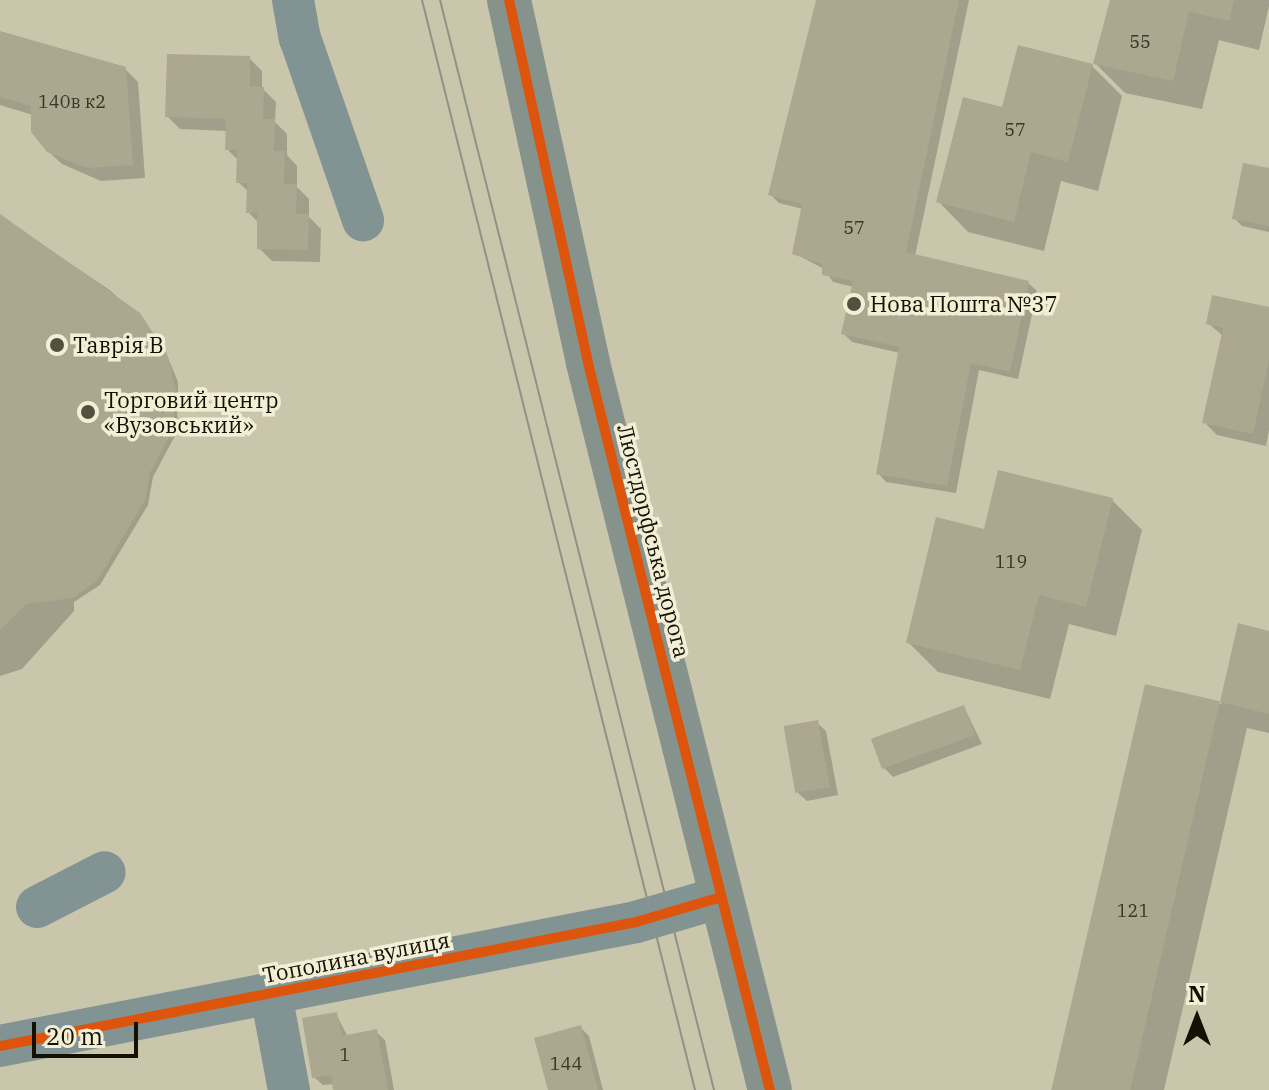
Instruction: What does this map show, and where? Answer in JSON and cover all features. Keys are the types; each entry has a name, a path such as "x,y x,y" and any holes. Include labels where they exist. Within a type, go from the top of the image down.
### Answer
{"main road":[{"name":"Люстдорфська дорога","path":"509,0 584,348 718,898 770,1090"}],"street":[{"path":"293,0 300,38 363,220"},
{"path":"37,907 105,872"},
{"name":"Тополина вулиця","path":"0,1046 636,922 718,898"},
{"path":"271,994 289,1090"}],"building":[{"path":"816,0 959,0 906,252 1029,281 1010,372 971,363 947,486 876,474 899,347 841,334 853,281 822,275 822,264 792,254 802,204 768,195"},
{"path":"1110,0 1234,0 1229,21 1189,12 1173,81 1093,64"},
{"path":"0,31 126,67 133,165 87,168 47,152 31,132 31,106 0,97"},
{"path":"1018,45 1093,64 1068,162 1031,152 1014,222 936,202 963,97 1002,107"},
{"path":"167,54 250,56 250,86 264,87 263,119 275,119 274,151 285,151 284,184 297,184 296,214 309,214 308,250 257,249 257,213 246,213 247,183 236,183 237,150 225,150 226,119 165,117"},
{"path":"1243,163 1269,168 1269,226 1232,219"},
{"name":"Торговий центр «Вузовський»","path":"0,214 140,313 167,354 176,390 174,427 150,473 145,500 97,581 73,598 26,604 0,630"},
{"path":"1212,295 1269,307 1269,360 1253,434 1202,423 1223,328 1206,324"},
{"path":"998,470 1113,498 1086,607 1039,595 1020,670 906,643 936,517 984,529"},
{"path":"1238,623 1269,631 1269,714 1220,702"},
{"path":"1145,684 1220,701 1130,1090 1051,1090"},
{"path":"964,705 975,735 882,769 871,739"},
{"path":"818,720 830,787 795,793 784,726"},
{"path":"337,1012 342,1036 377,1029 388,1090 333,1090 331,1075 312,1078 302,1018"},
{"path":"581,1025 598,1090 548,1090 534,1038"}],"tram line":[{"path":"422,0 695,1090"},
{"path":"440,0 714,1090"}],"cycle path":[{"path":"509,0 588,363 770,1090"},
{"path":"0,1046 636,922 718,898"}],"place":[{"name":"Нова Пошта №37","path":"854,304"},
{"name":"Таврія В","path":"57,345"},
{"name":"Торговий центр «Вузовський»","path":"88,412"}]}
